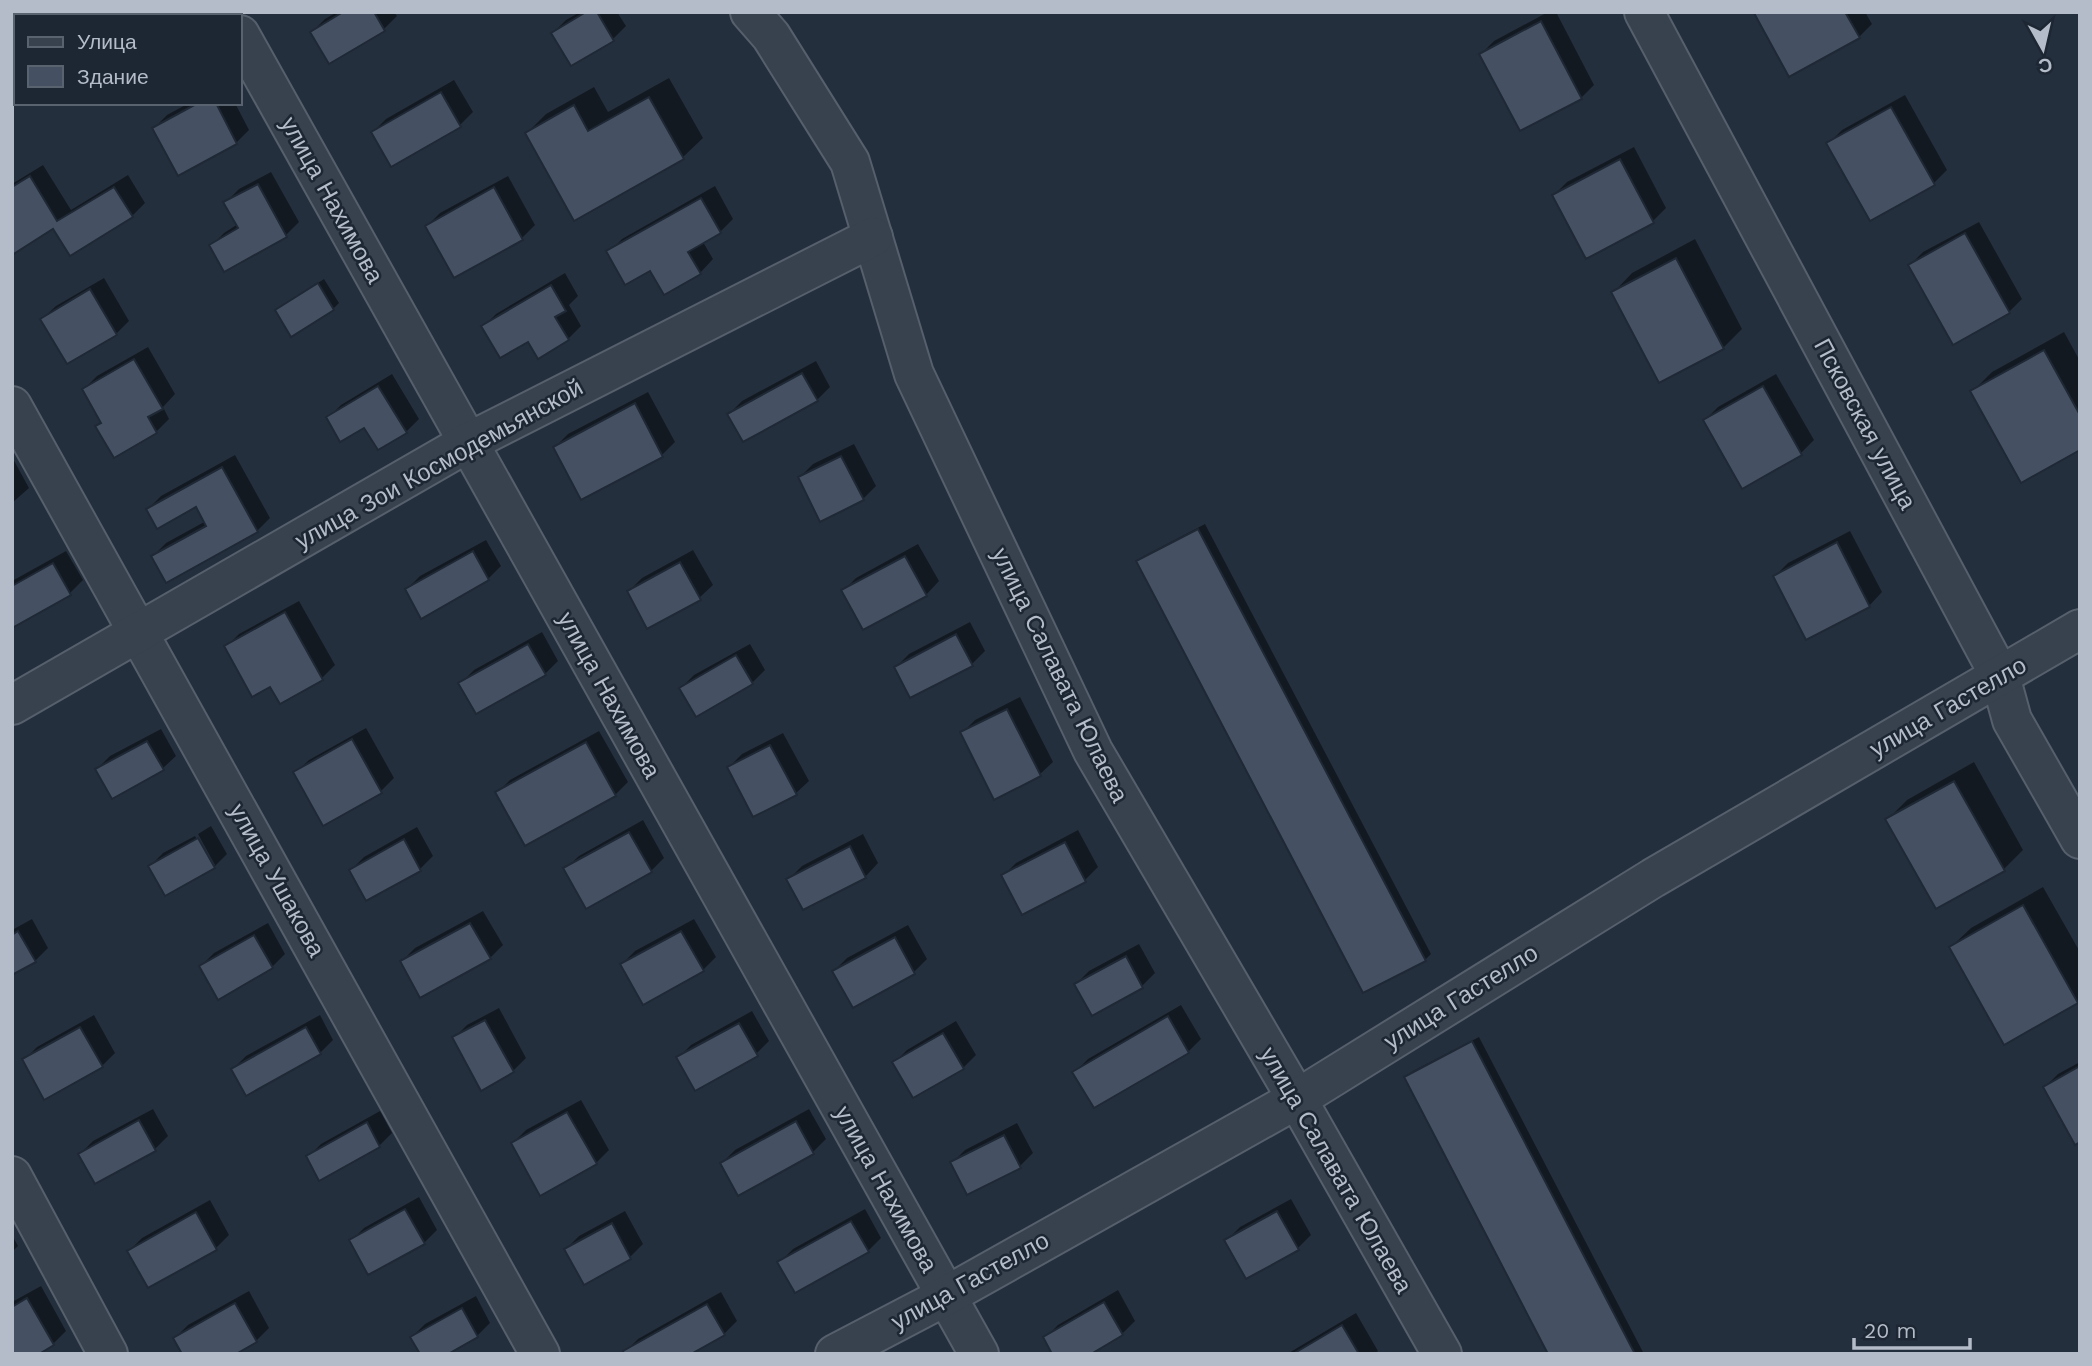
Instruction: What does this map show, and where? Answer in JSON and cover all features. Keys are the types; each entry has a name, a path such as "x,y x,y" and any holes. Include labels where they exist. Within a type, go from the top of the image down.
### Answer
{"street":[{"name":"улица Салавата Юлаева","path":"750,12 771,36 850,162 914,374 1093,751 1297,1099 1441,1354"},
{"name":"Псковская улица","path":"1644,12 2000,676 2012,720 2080,839"},
{"name":"улица Нахимова","path":"242,39 979,1354"},
{"name":"улица Зои Космодемьянской","path":"12,705 467,443 873,237"},
{"name":"улица Ушакова","path":"12,406 541,1354"},
{"name":"улица Гастелло","path":"835,1354 946,1296 1297,1099 1653,878 2080,629"},
{"path":"12,1176 108,1354"}],"building":[{"path":"176,12 178,14 99,14"},
{"path":"343,12 374,12 385,31 329,64 310,32"},
{"path":"586,12 597,12 614,41 571,66 551,33"},
{"path":"1845,12 1860,38 1789,77 1754,13"},
{"path":"1541,21 1582,99 1520,131 1479,54"},
{"path":"441,92 461,127 391,167 371,132"},
{"path":"649,97 684,159 574,221 525,133 574,105 588,131"},
{"path":"194,105 217,105 237,144 178,176 152,128"},
{"path":"1891,107 1935,185 1870,221 1826,143"},
{"path":"1620,159 1654,223 1586,259 1552,195"},
{"path":"30,176 57,221 114,187 133,217 70,256 53,229 12,255 12,187"},
{"path":"258,184 287,237 224,272 209,245 238,228 223,202"},
{"path":"494,187 523,240 454,278 425,226"},
{"path":"701,198 721,233 688,252 701,274 664,295 650,271 625,285 606,251"},
{"path":"1965,233 2010,313 1953,345 1908,265"},
{"path":"1676,258 1724,349 1659,383 1611,292"},
{"path":"318,283 334,310 291,337 275,310"},
{"path":"551,285 566,311 555,317 569,340 538,359 528,342 500,358 481,326"},
{"path":"90,289 117,335 67,364 40,319"},
{"path":"2044,350 2080,415 2080,450 2021,483 1970,391"},
{"path":"134,359 163,409 148,417 157,433 114,458 95,426 101,423 82,389"},
{"path":"802,373 818,401 743,442 727,414"},
{"path":"378,386 407,433 378,450 364,428 340,442 326,417"},
{"path":"1763,386 1802,455 1742,489 1703,420"},
{"path":"635,403 663,457 581,500 553,447"},
{"path":"841,456 864,500 820,522 798,477"},
{"path":"222,467 258,532 166,583 151,556 206,526 196,507 157,529 146,509"},
{"path":"1198,529 1426,961 1363,993 1136,561"},
{"path":"1837,542 1870,607 1806,640 1773,576"},
{"path":"473,551 489,580 421,619 405,589"},
{"path":"905,556 927,596 863,630 841,590"},
{"path":"680,562 701,600 647,629 627,591"},
{"path":"53,563 71,595 12,628 12,586"},
{"path":"285,612 323,680 280,704 270,687 252,697 224,646"},
{"path":"956,634 973,666 910,698 894,667"},
{"path":"528,644 546,675 476,714 458,683"},
{"path":"736,655 753,684 696,717 679,688"},
{"path":"1007,709 1041,776 994,800 960,732"},
{"path":"352,739 382,793 323,826 293,772"},
{"path":"147,741 164,770 112,799 95,769"},
{"path":"586,742 616,796 525,846 495,792"},
{"path":"770,745 797,795 753,817 727,767"},
{"path":"1954,781 2005,871 1936,909 1885,819"},
{"path":"629,832 652,872 586,909 563,868"},
{"path":"198,838 215,868 165,896 148,866"},
{"path":"404,839 421,871 366,901 349,870"},
{"path":"1065,842 1086,882 1022,915 1001,875"},
{"path":"850,846 866,878 803,910 786,879"},
{"path":"2023,905 2078,1003 2004,1045 1949,947"},
{"path":"470,923 491,959 420,998 400,961"},
{"path":"18,931 36,962 12,975 12,935"},
{"path":"681,931 704,971 643,1005 620,964"},
{"path":"254,935 273,968 218,1000 199,966"},
{"path":"895,937 915,974 853,1008 832,971"},
{"path":"1126,956 1143,988 1092,1016 1074,984"},
{"path":"1168,1016 1189,1053 1094,1108 1072,1072"},
{"path":"485,1020 514,1072 481,1091 452,1037"},
{"path":"739,1023 758,1056 695,1091 676,1057"},
{"path":"80,1027 103,1067 44,1100 22,1059"},
{"path":"306,1027 321,1054 246,1096 231,1069"},
{"path":"943,1033 964,1069 913,1098 892,1062"},
{"path":"1472,1041 1635,1354 1548,1354 1404,1077"},
{"path":"2080,1066 2080,1142 2075,1145 2043,1087"},
{"path":"567,1112 597,1164 540,1196 511,1143"},
{"path":"139,1120 156,1151 95,1184 78,1154"},
{"path":"796,1121 814,1154 738,1196 720,1163"},
{"path":"367,1122 380,1147 319,1181 306,1156"},
{"path":"1004,1135 1021,1168 967,1195 950,1162"},
{"path":"405,1209 425,1244 368,1275 349,1240"},
{"path":"1277,1211 1299,1250 1246,1279 1224,1240"},
{"path":"196,1212 217,1250 148,1288 127,1251"},
{"path":"851,1221 869,1252 795,1293 777,1262"},
{"path":"612,1223 631,1259 584,1285 564,1249"},
{"path":"27,1298 54,1345 39,1354 12,1354 12,1307"},
{"path":"1104,1302 1123,1335 1091,1354 1052,1354 1043,1337"},
{"path":"235,1303 257,1342 236,1354 182,1354 173,1338"},
{"path":"707,1304 725,1335 691,1354 624,1354 623,1351"},
{"path":"462,1308 478,1337 448,1354 420,1354 410,1337"},
{"path":"1342,1325 1359,1354 1293,1354"}]}
